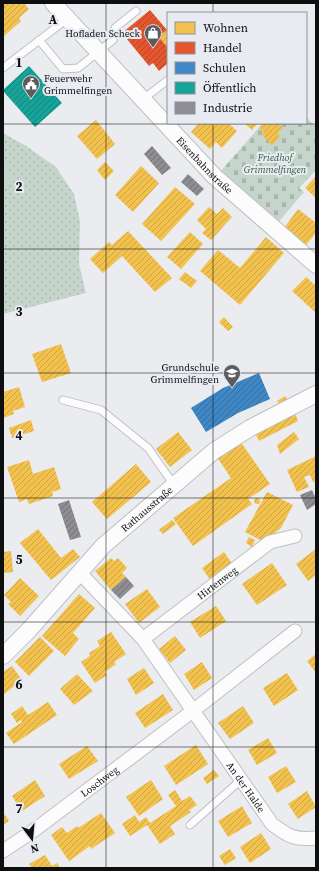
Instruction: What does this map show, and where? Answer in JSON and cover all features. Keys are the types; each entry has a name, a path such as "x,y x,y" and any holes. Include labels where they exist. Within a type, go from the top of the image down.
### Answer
{"street":[{"name":"Eisenbahnstraße","path":"53,3 215,177 316,265"},
{"name":"Rathausstraße","path":"3,656 29,630 103,546 214,451 250,428 316,394"},
{"name":"Hirtenweg","path":"143,639 270,542 295,536"},
{"name":"An der Halde","path":"80,572 143,639 194,710 272,824 290,836 302,839 316,838"},
{"path":"194,710 295,631"},
{"name":"Loschweg","path":"3,851 33,831 194,710"}],"lane":[{"path":"39,40 63,69 78,68 113,40 115,28 136,11"},
{"path":"3,68 68,18"},
{"path":"143,99 167,81"},
{"path":"63,400 101,410 148,448 174,485"},
{"path":"190,825 242,779"}],"green space":[{"name":"Friedhof Grimmelfingen","path":"307,118 316,127 316,170 299,188 304,192 275,226 219,173 262,124 307,124"},
{"path":"3,133 26,146 56,167 74,194 80,221 79,264 86,293 3,314"},
{"path":"3,157 13,181 3,185"}],"building: Wohnen":[{"path":"3,3 24,3 29,9 19,18 21,21 3,37"},
{"path":"167,29 167,47 158,36"},
{"path":"96,120 115,144 97,159 77,136"},
{"path":"198,124 229,124 237,131 222,148 216,142 210,149 191,132"},
{"path":"245,124 257,124 252,130"},
{"path":"262,124 279,124 283,128 277,133 280,137 272,145 262,135 264,133 259,127"},
{"path":"105,162 114,171 105,180 97,170"},
{"path":"141,166 159,183 133,212 115,195"},
{"path":"316,176 316,198 305,188"},
{"path":"175,187 195,204 161,241 142,224"},
{"path":"209,207 217,214 223,208 232,217 211,240 202,233 206,229 197,220"},
{"path":"298,209 316,223 316,233 306,245 284,228"},
{"path":"128,231 172,278 155,292 122,256 103,273 90,259 109,242 112,245"},
{"path":"190,232 203,244 181,269 167,257"},
{"path":"266,237 284,253 240,305 200,271 218,250 240,268"},
{"path":"185,272 197,281 191,288 179,279"},
{"path":"306,277 316,286 316,313 292,291"},
{"path":"224,317 233,327 228,331 219,322"},
{"path":"61,344 71,373 42,382 32,354"},
{"path":"19,387 25,407 13,411 14,414 3,418 3,392"},
{"path":"285,396 287,399 279,404 277,401"},
{"path":"295,413 298,421 259,441 255,433"},
{"path":"31,420 34,431 12,438 9,428"},
{"path":"178,432 192,450 170,467 156,449"},
{"path":"294,432 299,439 280,454 277,445"},
{"path":"240,441 270,484 248,499 252,504 193,546 173,518 231,478 217,457"},
{"path":"316,456 316,481 313,482 310,475 304,477 309,487 297,492 287,470"},
{"path":"29,460 33,474 54,467 61,489 52,492 53,496 29,504 27,499 19,502 7,467"},
{"path":"136,464 151,482 107,519 92,502"},
{"path":"267,492 293,505 281,528 264,542 245,532"},
{"path":"257,498 260,501 257,504 254,501"},
{"path":"172,520 176,524 163,534 159,530"},
{"path":"38,529 61,558 73,549 80,557 51,580 20,543"},
{"path":"249,537 255,540 252,547 246,543"},
{"path":"316,549 316,575 308,581 296,564"},
{"path":"11,551 13,572 3,573 3,552"},
{"path":"224,552 233,565 211,581 202,568"},
{"path":"111,558 114,561 118,558 127,568 122,573 126,577 111,590 95,571"},
{"path":"272,563 287,585 257,605 242,584"},
{"path":"20,578 39,596 20,616 8,604 11,602 4,595"},
{"path":"147,589 160,607 139,623 125,604"},
{"path":"79,594 95,608 73,633 79,639 65,656 42,636"},
{"path":"216,606 226,621 200,638 190,622"},
{"path":"111,632 126,654 114,662 116,664 105,672 107,675 95,683 81,662 90,656 89,653 100,646 97,641"},
{"path":"175,636 186,650 170,663 159,649"},
{"path":"40,637 54,651 29,676 15,662"},
{"path":"316,654 316,673 307,661"},
{"path":"202,662 212,678 194,690 184,674"},
{"path":"12,666 22,680 3,695 3,672"},
{"path":"144,668 154,683 136,695 127,679"},
{"path":"287,673 298,690 274,706 263,688"},
{"path":"77,674 93,691 74,705 60,689"},
{"path":"163,694 173,710 145,728 135,713"},
{"path":"48,702 57,715 14,744 6,733 22,722 21,720 17,723 11,714 22,706 28,715"},
{"path":"243,706 254,723 230,739 218,723"},
{"path":"268,738 277,753 257,765 248,750"},
{"path":"196,745 208,764 176,785 164,766"},
{"path":"87,746 98,761 69,779 59,764"},
{"path":"286,766 296,782 277,793 268,777"},
{"path":"214,770 219,776 207,784 203,778"},
{"path":"35,780 45,796 22,811 12,796"},
{"path":"151,780 163,799 139,816 126,797"},
{"path":"175,790 182,801 190,796 197,805 189,810 191,812 170,826 175,834 160,844 147,825 130,836 122,824 135,815 139,822 146,817 150,823 176,806 168,795"},
{"path":"307,791 316,807 298,819 288,804"},
{"path":"242,806 252,823 228,837 218,821"},
{"path":"3,812 9,821 3,825"},
{"path":"101,813 115,833 91,849 90,846 69,861 51,835 62,827 67,833 77,826 78,828"},
{"path":"261,833 271,849 250,863 240,847"},
{"path":"230,849 236,858 225,865 219,856"},
{"path":"45,855 52,866 57,863 60,868 32,868 29,864"}],"building: Handel":[{"path":"150,10 167,30 158,36 167,47 167,64 159,71 153,63 149,66 122,33"}],"building: Schulen":[{"path":"259,373 270,399 238,413 206,432 191,408 223,388"}],"building: Öffentlich":[{"path":"29,66 62,103 35,127 3,91"}],"building: Industrie":[{"path":"152,146 171,168 162,175 144,154"},
{"path":"188,174 204,189 197,196 181,182"},
{"path":"312,490 316,499 316,504 307,510 300,495"},
{"path":"69,500 81,537 70,540 58,504"},
{"path":"126,577 134,586 120,599 111,590"}],"place":[{"name":"Hofladen Scheck","path":"153,48"},
{"name":"Feuerwehr Grimmelfingen","path":"31,99"},
{"name":"Grundschule Grimmelfingen","path":"232,388"}]}
